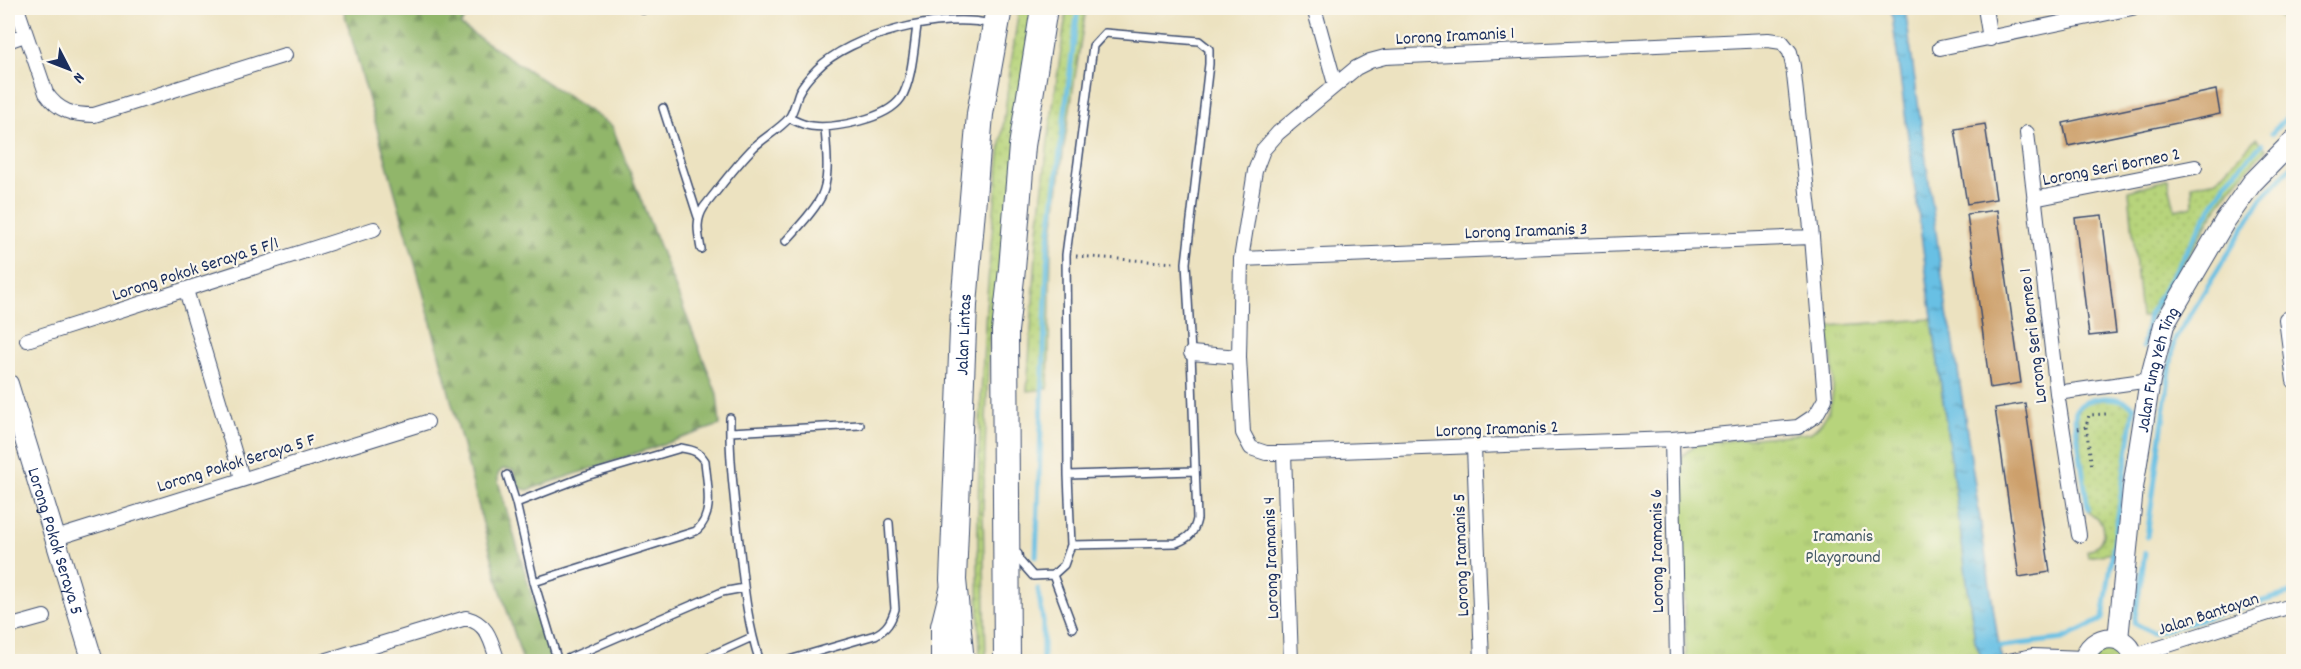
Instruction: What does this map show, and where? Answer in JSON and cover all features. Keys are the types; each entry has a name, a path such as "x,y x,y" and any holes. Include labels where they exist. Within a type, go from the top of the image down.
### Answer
{"highway":[{"path":"1007,662 1009,463 1005,331 1022,146 1044,8"},
{"name":"Jalan Lintas","path":"961,662 953,580 960,391 980,114 998,16"},
{"path":"992,662 988,560 989,436 994,353 1005,331"}],"street":[{"path":"17,8 46,93 54,105 71,115 94,115 285,55"},
{"path":"1314,8 1335,84"},
{"path":"1985,8 1990,39"},
{"path":"1940,48 2131,8"},
{"path":"8,41 25,35"},
{"name":"Lorong Iramanis 1","path":"1239,357 1241,259 1255,171 1263,150 1278,133 1356,68 1385,57 1767,40 1782,42 1790,52 1812,237 1825,399"},
{"name":"Lorong Seri Borneo 1","path":"2027,133 2057,393 2079,535"},
{"name":"Jalan Fung Yeh Ting","path":"2118,639 2133,488 2150,380 2164,325 2188,280 2225,221 2252,183 2294,140"},
{"name":"Lorong Seri Borneo 2","path":"2034,199 2195,167"},
{"name":"Lorong Pokok Seraya 5 F/1","path":"27,340 374,230"},
{"name":"Lorong Iramanis 3","path":"1241,259 1812,237"},
{"path":"186,290 242,478"},
{"path":"2286,319 2294,381"},
{"path":"1191,354 1239,357"},
{"name":"Lorong Iramanis 2","path":"1239,357 1243,433 1251,448 1266,453 1672,439 1798,427 1816,416 1825,399"},
{"path":"2057,393 2150,380"},
{"name":"Lorong Pokok Seraya 5","path":"8,384 12,418 56,538 93,662"},
{"name":"Lorong Pokok Seraya 5 F","path":"56,538 427,422"},
{"name":"Lorong Iramanis 6","path":"1672,439 1677,662"},
{"name":"Lorong Iramanis 5","path":"1474,447 1482,662"},
{"name":"Lorong Iramanis 4","path":"1284,453 1291,662"},
{"path":"941,662 941,626 953,580"},
{"name":"Jalan Bantayan","path":"2135,659 2294,605"},
{"path":"8,627 44,617"},
{"path":"321,662 466,618 476,621 484,628 498,662"},
{"path":"2007,660 2032,656 2084,660 2088,649 2098,640 2108,638 2118,639 2127,644 2135,659"}],"lane":[{"path":"698,217 752,149 789,118 801,89 815,71 833,54 858,41 886,32 947,20 978,21 998,16"},
{"path":"789,118 808,126 825,127 877,116 894,106 904,92 917,26"},
{"path":"1018,548 1018,560 1033,576 1053,575 1064,565 1071,545 1066,255 1093,46 1105,33 1199,41 1209,49 1209,64 1186,263 1197,519 1194,531 1186,539 1176,543 1071,545"},
{"path":"663,108 698,217 697,226 701,249"},
{"path":"786,241 815,207 822,195 826,172 825,127"},
{"path":"730,418 729,448 744,588 752,637 760,662"},
{"path":"730,432 860,425"},
{"path":"516,503 586,476 681,448 694,450 705,461 708,513 704,524 696,531 534,582"},
{"path":"1068,475 1194,471"},
{"path":"507,476 516,503 534,582 559,662 722,592 744,588"},
{"path":"782,662 875,635 884,630 891,621 895,609 889,523"},
{"path":"1053,575 1073,628"},
{"path":"697,662 752,637"}],"path":[{"path":"1066,255 1186,263"},
{"path":"2092,467 2086,427 2089,415 2106,414"},
{"path":"2077,429 2086,427"}],"green space":[{"path":"343,8 468,8 468,15 460,25 612,126 717,394 720,425 528,490 520,488 513,470 503,469 498,474 498,481 551,661 523,661 499,585 422,288"},
{"path":"1019,8 1034,8 1001,281 989,338 983,509 986,661 980,662 978,497 984,334 998,171"},
{"path":"1067,8 1086,8 1064,146 1051,248 1048,389 1027,391 1037,240"},
{"path":"2269,8 2284,8 2293,16 2293,29"},
{"path":"2256,138 2266,149 2230,189 2213,214 2153,316 2141,317 2129,191 2168,179 2175,210 2193,206 2192,185 2217,180"},
{"name":"Iramanis Playground","path":"1932,319 1975,641 1982,659 1977,662 1686,661 1680,462 1683,456 1699,443 1810,433 1821,423 1832,399 1833,370 1828,326"},
{"path":"2115,398 2132,407 2112,553 2088,557 2087,551 2099,543 2103,532 2101,522 2089,513 2077,412 2086,403"},
{"path":"2114,644 2129,662 2091,662 2096,650"}],"water":[{"path":"1891,8 1905,8 1948,319 1952,331 2000,653 2004,661 1983,661 1975,641"}],"building":[{"path":"2216,90 2220,114 2068,146 2063,123"},
{"path":"1985,124 1996,199 1967,204 1955,129"},
{"path":"1997,210 2021,383 1990,388 1967,214"},
{"path":"2102,215 2116,333 2089,336 2075,218"},
{"path":"2025,403 2050,572 2019,577 1995,408"}],"waterway":[{"path":"1036,557 1048,248 1078,8"},
{"path":"2272,133 2294,109"},
{"path":"2143,347 2149,315 2227,181 2262,144"},
{"path":"2147,537 2174,341 2262,198 2294,164"},
{"path":"1994,647 2063,639 2103,619 2134,407 2120,400 2096,399 2088,401 2076,410 2075,419 2088,509"},
{"path":"2145,553 2134,623 2153,633 2294,592"},
{"path":"1038,589 1043,621 1043,662"}]}
